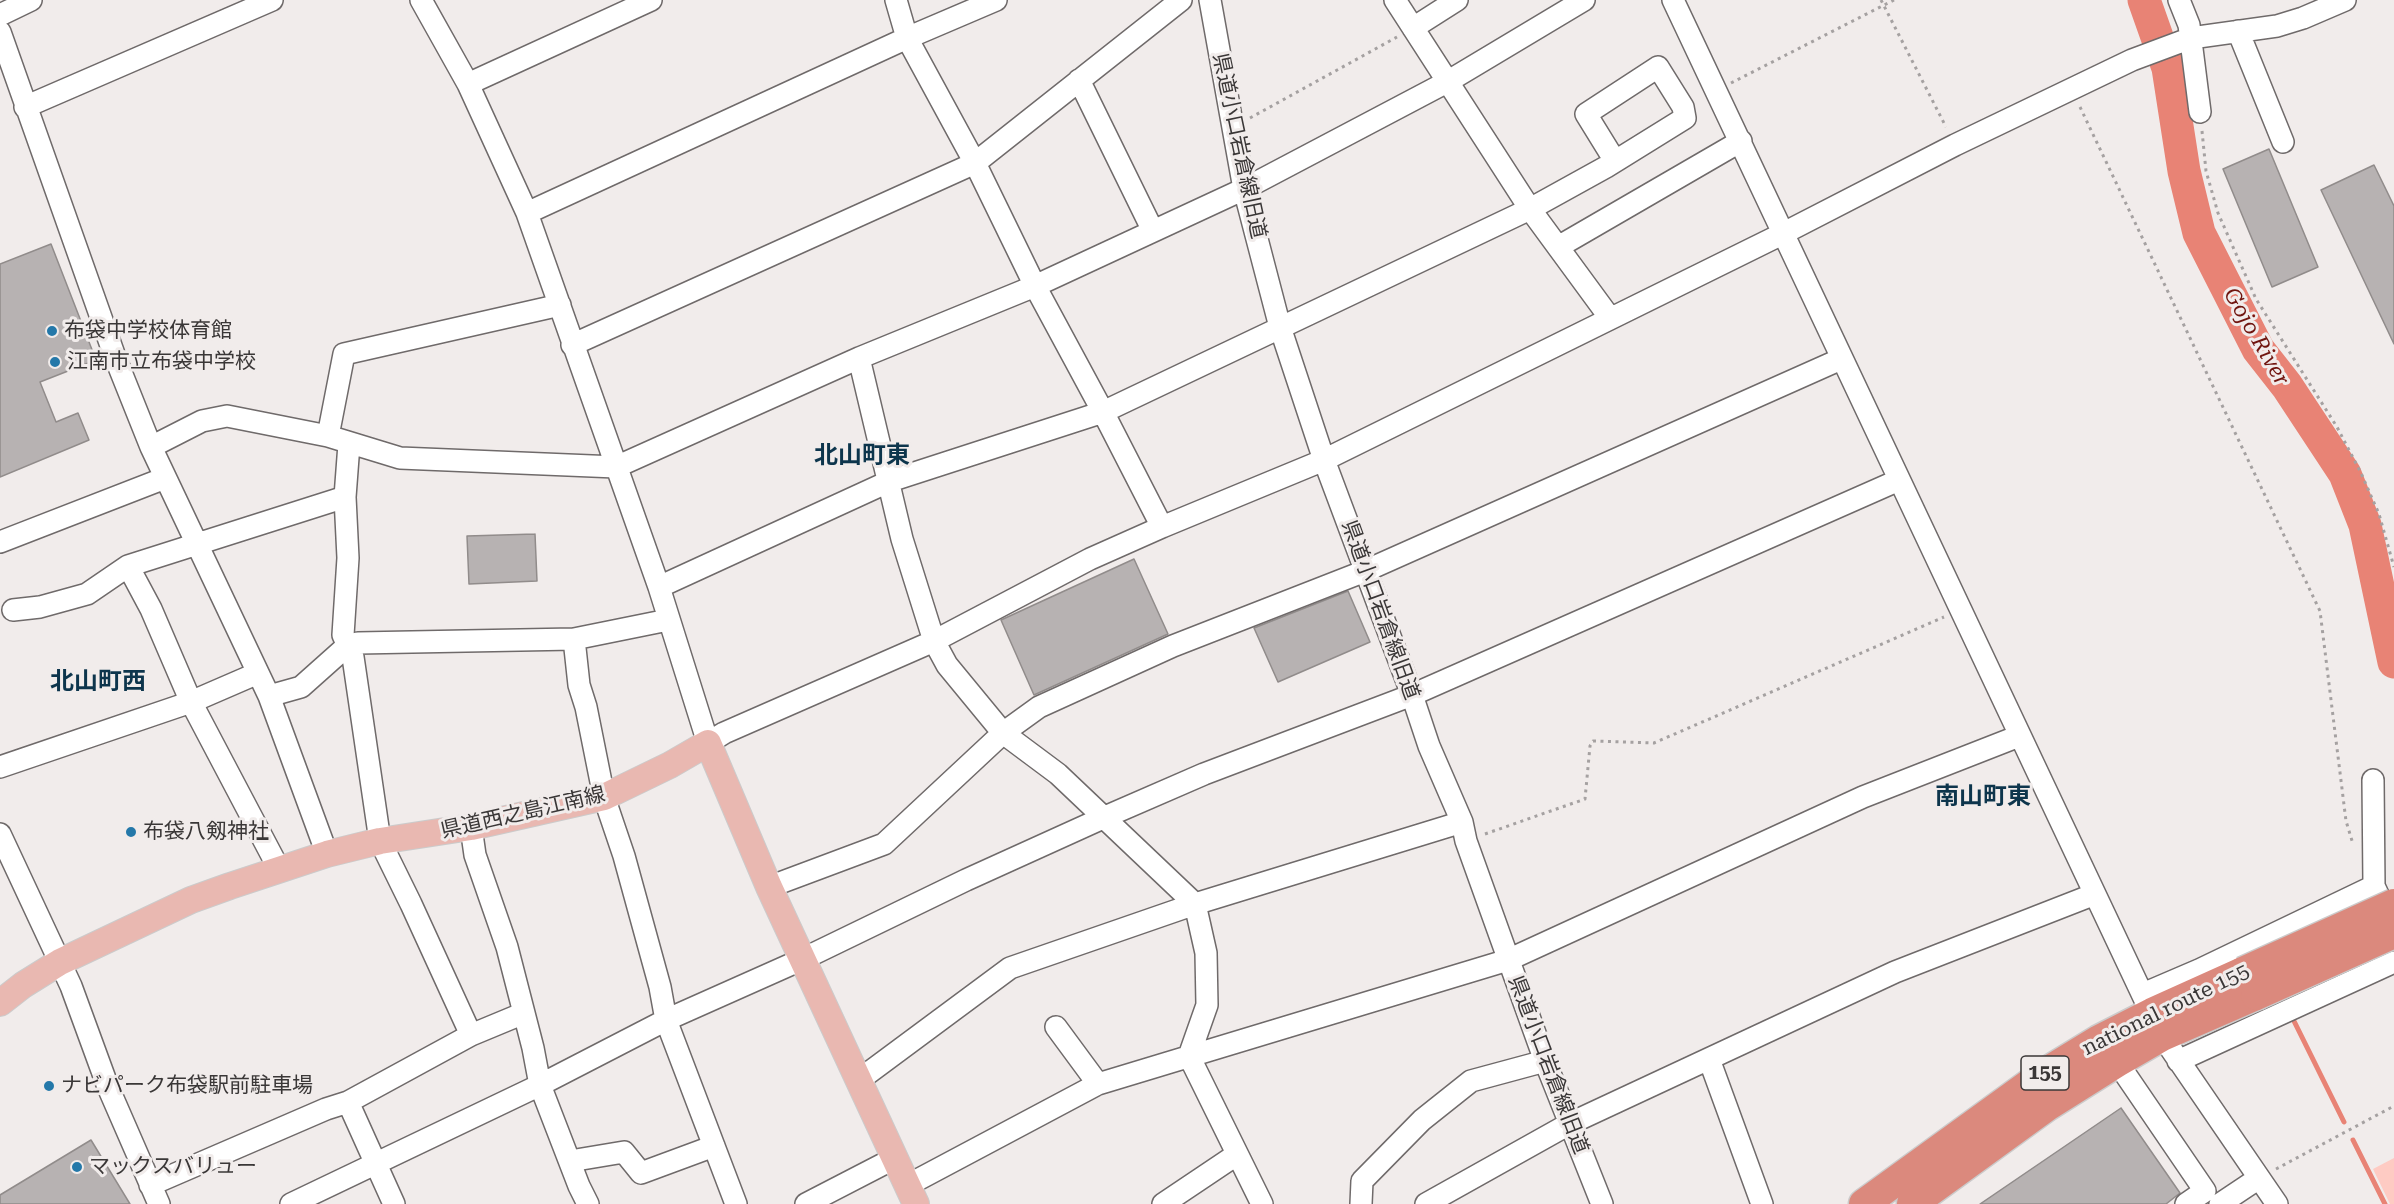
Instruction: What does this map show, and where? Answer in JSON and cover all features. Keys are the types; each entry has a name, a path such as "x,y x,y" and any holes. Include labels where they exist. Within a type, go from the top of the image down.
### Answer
{"highway":[{"name":"national route 155","path":"2249,983 2384,895"},
{"name":"national route 155","path":"1864,1204 2045,1073 2099,1040 2152,1014 2394,933"},
{"name":"national route 155","path":"1912,1204 2048,1106 2117,1062 2152,1014"}],"main road":[{"name":"県道西之島江南線","path":"0,1003 23,985 60,962 191,900 279,868 327,854 604,797 670,765 708,743"},
{"path":"708,743 769,887 912,1195"}],"street":[{"path":"0,15 32,0"},
{"path":"26,107 272,0"},
{"path":"420,0 468,84 527,213 658,587 708,743 724,733 934,641 1090,559 1324,460 1782,234 1955,145 2132,60 2188,39 2277,26 2303,18 2344,0"},
{"path":"468,84 651,0"},
{"path":"896,0 908,38 975,163 1035,286 1103,411 1162,527"},
{"path":"527,213 996,0"},
{"path":"572,345 975,163 1180,0"},
{"name":"県道小口岩倉線旧道","path":"1210,0 1244,189 1280,327 1324,460 1412,695 1428,746 1464,832 1545,1061 1602,1204"},
{"path":"1395,0 1530,208 1610,318"},
{"path":"1413,28 1457,0"},
{"path":"151,447 202,421 227,416 328,436 400,458 616,468 860,358 1035,286 1244,189 1447,82 1584,0"},
{"path":"1673,0 2152,1014 2178,1061 2277,1204"},
{"path":"2179,0 2189,25 2188,39 2200,112"},
{"path":"2238,31 2283,142"},
{"path":"0,32 115,357 165,478 269,696 327,854"},
{"path":"658,587 890,481 1103,411 1530,208 1615,161 1685,118 1683,107 1658,67 1586,114 1615,161"},
{"path":"1080,80 1153,231"},
{"path":"1558,247 1741,141"},
{"path":"328,436 344,354 560,305"},
{"path":"860,358 902,539 934,641 947,665 1003,733 1058,774 1106,817 1194,904 1206,953 1207,1005 1189,1056 1262,1204"},
{"path":"769,887 884,844 1003,733 1038,707 1173,646 1365,571 1841,359"},
{"path":"349,444 345,497 348,558 343,635 353,657 380,842 471,1035"},
{"path":"0,542 165,478"},
{"path":"291,1204 540,1085 666,1020 803,959 966,880 1204,774 1412,695 1899,480"},
{"path":"14,610 40,607 87,594 128,566 345,497"},
{"path":"128,566 151,609 191,702 279,868"},
{"path":"269,696 301,687 347,646 358,643 574,639 668,620"},
{"path":"574,639 579,685 586,707 604,797 624,856 660,987 666,1020 736,1204"},
{"path":"0,767 191,702 258,673"},
{"path":"912,1195 1098,1084 1508,960 1863,797 2019,736"},
{"path":"2373,780 2384,895 2394,933"},
{"path":"471,826 475,855 507,947 540,1085 588,1204"},
{"path":"859,1080 1010,968 1194,904 1464,832"},
{"path":"0,834 60,962 108,1087 155,1195 326,1109 348,1102 471,1035 524,1013"},
{"path":"1426,1204 1569,1124 1894,972 2095,894"},
{"path":"2152,1014 2199,970 2384,895"},
{"path":"2178,1061 2394,963"},
{"path":"1056,1027 1098,1084"},
{"path":"1709,1059 1762,1204"},
{"path":"1361,1204 1362,1181 1422,1120 1471,1081 1545,1061"},
{"path":"2117,1062 2205,1191 2186,1204"},
{"path":"348,1102 394,1204"},
{"path":"570,1161 624,1152 641,1173 714,1146"},
{"path":"1163,1204 1236,1155"},
{"path":"806,1204 895,1158"},
{"path":"2220,1204 2259,1178"}],"path":[{"path":"1881,0 1955,145"},
{"path":"1716,90 1894,0"},
{"path":"1233,128 1413,28"},
{"path":"2072,89 2320,611 2346,821 2357,855"},
{"path":"2200,112 2206,171 2218,213 2256,299 2337,427 2361,473 2379,514 2394,567"},
{"path":"1464,832 1585,799 1590,746 1593,741 1654,743 1960,610"},
{"path":"2259,1178 2394,1106"}],"shaded area":[{"path":"2394,1158 2394,1204 2390,1204 2373,1169"}],"building":[{"path":"2269,149 2318,267 2272,287 2223,169"},
{"path":"2374,165 2394,206 2394,344 2321,190"},
{"path":"51,244 96,360 40,382 56,422 78,413 89,440 0,477 0,264"},
{"path":"535,534 537,581 469,584 467,536"},
{"path":"1134,559 1168,634 1034,695 1001,620"},
{"path":"1348,591 1370,642 1278,682 1254,628"},
{"path":"2121,1108 2180,1193 2166,1204 1980,1204"},
{"name":"マックスバリュー","path":"91,1140 130,1204 0,1204 0,1195"}],"waterway":[{"name":"Gojo River","path":"2144,0 2168,68 2184,171 2199,233 2258,349 2287,386 2345,474 2365,525 2394,662"},
{"path":"2291,1015 2344,1122"},
{"path":"2353,1140 2385,1204"}],"place":[{"name":"布袋中学校体育館","path":"52,331"},
{"name":"江南市立布袋中学校","path":"55,362"},
{"name":"布袋八剱神社","path":"131,832"},
{"name":"ナビパーク布袋駅前駐車場","path":"49,1086"},
{"name":"マックスバリュー","path":"77,1167"}],"district":[{"name":"北山町東","path":"862,456"},
{"name":"北山町西","path":"98,682"},
{"name":"南山町東","path":"1983,797"}]}
